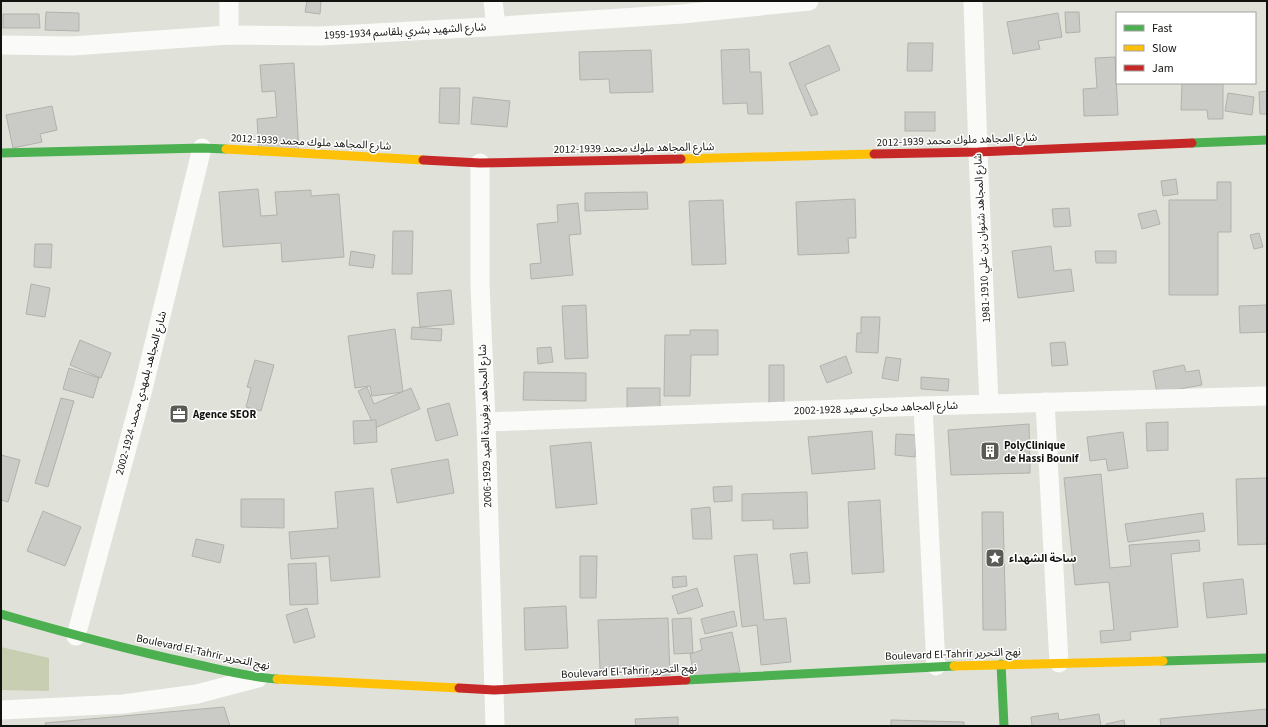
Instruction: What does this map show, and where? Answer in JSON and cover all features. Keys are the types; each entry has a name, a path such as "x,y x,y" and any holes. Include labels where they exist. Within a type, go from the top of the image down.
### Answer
{"street":[{"path":"229,1 229,35"},
{"path":"493,1 496,26"},
{"name":"شارع الشهيد بشري بلقاسم 1934-1959","path":"1,45 72,46 229,35 320,36 682,14 809,1"},
{"name":"شارع المجاهد شتوان بن علي 1910-1981","path":"974,1 978,152 989,404"},
{"name":"شارع المجاهد ملوك محمد 1939-2012","path":"1,153 202,148 480,163 978,152 1267,140"},
{"name":"شارع المجاهد بلمهدي محمد 1924-2002","path":"76,636 143,389 202,148"},
{"name":"شارع المجاهد بوفريدة العيد 1929-2006","path":"480,163 480,286 486,422 495,726"},
{"name":"شارع المجاهد محاري سعيد 1928-2002","path":"486,422 924,406 1267,396"},
{"path":"1045,402 1059,663"},
{"path":"924,406 936,666"},
{"name":"Boulevard El-Tahrir نهج التحرير","path":"1,614 76,636 258,678 494,690 936,666 1267,658"},
{"path":"1000,664 1004,726"},
{"path":"1,710 130,703 197,694 258,678"}],"green space":[{"path":"1,647 49,658 49,691 1,690"}],"building":[{"path":"307,1 321,1 320,14 305,12"},
{"path":"46,12 79,13 79,31 45,30"},
{"path":"1065,12 1079,12 1080,32 1066,33"},
{"path":"1058,13 1062,37 1038,41 1040,49 1013,54 1007,22"},
{"path":"3,14 39,14 40,28 3,28"},
{"path":"908,43 933,43 932,71 907,71"},
{"path":"829,45 840,70 805,85 818,114 811,116 789,63"},
{"path":"749,49 750,72 761,72 763,114 748,114 747,103 723,104 721,50"},
{"path":"651,50 653,92 610,93 609,79 580,80 579,52"},
{"path":"1115,57 1118,115 1084,116 1083,89 1097,88 1095,58"},
{"path":"294,63 299,153 259,155 257,119 277,117 275,91 262,92 260,65"},
{"path":"1182,84 1223,84 1223,119 1208,119 1207,110 1181,110"},
{"path":"440,88 460,88 459,124 439,123"},
{"path":"1267,91 1267,114 1260,114 1259,92"},
{"path":"1228,93 1254,97 1252,115 1225,111"},
{"path":"473,97 510,101 507,127 471,124"},
{"path":"52,106 57,130 40,134 42,142 13,148 6,115"},
{"path":"905,112 935,112 935,131 905,131"},
{"path":"1176,179 1178,194 1163,196 1161,181"},
{"path":"1217,182 1231,182 1231,232 1218,232 1218,295 1169,295 1169,200 1217,200"},
{"path":"258,189 261,216 277,215 275,192 311,190 311,196 339,194 344,257 282,262 281,243 223,247 219,192"},
{"path":"647,192 648,209 585,211 585,193"},
{"path":"855,199 856,238 848,238 849,253 798,255 796,202"},
{"path":"723,200 726,264 692,265 689,201"},
{"path":"578,203 581,234 569,235 573,275 531,279 530,264 541,263 537,224 558,222 557,205"},
{"path":"1069,208 1071,226 1054,227 1052,209"},
{"path":"1156,210 1160,224 1142,229 1138,214"},
{"path":"393,231 413,231 412,274 392,274"},
{"path":"1259,233 1263,247 1254,249 1250,235"},
{"path":"35,244 52,244 51,268 34,267"},
{"path":"1051,246 1054,271 1071,269 1074,291 1018,298 1012,251"},
{"path":"351,251 375,255 373,268 349,265"},
{"path":"1095,251 1116,251 1116,263 1096,263"},
{"path":"31,284 50,288 45,317 26,314"},
{"path":"451,290 454,324 420,327 417,293"},
{"path":"586,305 588,358 565,359 562,306"},
{"path":"1267,305 1267,332 1240,333 1239,306"},
{"path":"861,317 880,317 878,353 856,352 857,333 861,333"},
{"path":"412,327 442,329 441,341 411,339"},
{"path":"395,329 403,392 372,396 370,386 355,388 348,336"},
{"path":"690,330 718,330 718,355 691,355 690,396 664,396 665,335 690,335"},
{"path":"80,340 111,353 101,378 70,365"},
{"path":"1065,342 1068,365 1052,366 1050,343"},
{"path":"551,347 553,362 538,364 537,348"},
{"path":"846,356 852,373 827,383 820,366"},
{"path":"886,357 901,359 898,381 882,378"},
{"path":"255,360 274,365 261,411 246,407 251,388 247,387"},
{"path":"769,365 784,365 784,404 769,405"},
{"path":"1184,365 1186,372 1199,370 1202,385 1157,393 1153,371"},
{"path":"69,368 99,378 93,398 63,389"},
{"path":"524,372 586,373 586,401 523,400"},
{"path":"921,377 949,379 948,391 921,389"},
{"path":"367,387 374,404 411,388 420,409 375,428 358,391"},
{"path":"627,388 660,388 660,410 627,410"},
{"path":"61,398 74,401 48,487 35,483"},
{"path":"449,403 458,435 436,441 427,409"},
{"path":"376,420 377,442 354,444 353,421"},
{"path":"1168,422 1168,450 1147,451 1146,423"},
{"name":"PolyClinique de Hassi Bounif","path":"1029,424 1030,473 951,475 948,430"},
{"path":"872,431 875,469 812,474 808,437"},
{"path":"1123,432 1128,468 1108,471 1106,459 1090,461 1087,437"},
{"path":"896,434 917,435 915,457 895,455"},
{"path":"591,442 597,504 556,508 550,446"},
{"path":"1,455 20,460 8,502 1,500"},
{"path":"448,459 454,493 397,503 391,469"},
{"path":"1101,474 1110,568 1131,566 1129,545 1199,540 1200,551 1171,554 1178,627 1130,632 1131,640 1101,643 1100,631 1114,630 1109,582 1075,585 1064,478"},
{"path":"1267,478 1267,544 1238,545 1236,479"},
{"path":"732,486 732,501 714,502 713,487"},
{"path":"373,488 380,577 331,581 329,556 291,559 289,532 338,528 335,492"},
{"path":"807,492 808,528 773,529 773,520 742,521 742,494"},
{"path":"241,499 284,499 284,528 241,527"},
{"path":"880,500 884,572 852,574 848,502"},
{"path":"710,507 712,539 693,539 691,509"},
{"path":"43,511 81,527 65,566 27,551"},
{"path":"982,512 1003,512 1006,630 983,630"},
{"path":"1203,513 1205,531 1128,542 1125,524"},
{"path":"196,539 224,545 220,563 192,556"},
{"path":"807,552 810,583 794,584 790,554"},
{"path":"757,554 764,620 786,618 791,662 761,665 757,625 742,627 734,556"},
{"path":"580,556 597,556 596,598 580,598"},
{"path":"316,563 318,604 290,605 288,564"},
{"path":"686,576 687,586 673,588 672,577"},
{"path":"1243,579 1247,614 1207,618 1203,583"},
{"path":"697,588 703,606 678,614 672,596"},
{"path":"566,606 568,648 525,650 524,608"},
{"path":"307,608 315,637 294,643 286,615"},
{"path":"734,611 737,626 705,634 701,619"},
{"path":"668,618 670,675 637,676 637,668 600,669 598,620"},
{"path":"691,618 693,653 674,654 672,619"},
{"path":"732,632 740,672 694,676 690,654 702,650 700,639"},
{"path":"224,707 230,726 46,726 45,723"},
{"path":"1267,709 1267,726 1161,726 1160,719"},
{"path":"1058,713 1059,720 1099,714 1101,726 1032,726 1031,717"},
{"path":"678,717 678,726 636,726 635,719"},
{"path":"891,720 964,722 964,726 891,726"},
{"path":"1124,720 1125,726 1107,726 1106,724"}],"traffic: fast":[{"path":"1192,143 1267,140"},
{"path":"1,153 202,148 226,149"},
{"path":"1,614 166,658 244,675 277,679"},
{"path":"1163,661 1267,658"},
{"path":"1001,664 1004,726"},
{"path":"686,680 954,666"}],"traffic: slow":[{"path":"226,149 423,160"},
{"path":"681,159 874,154"},
{"path":"954,666 1163,661"},
{"path":"277,679 459,688"}],"traffic: jam":[{"path":"874,154 978,152 1192,143"},
{"path":"423,160 480,163 681,159"},
{"path":"459,688 494,690 686,680"}],"place":[{"name":"Agence SEOR","path":"179,414"},
{"name":"PolyClinique de Hassi Bounif","path":"990,451"},
{"name":"ساحة الشهداء","path":"995,558"}]}
